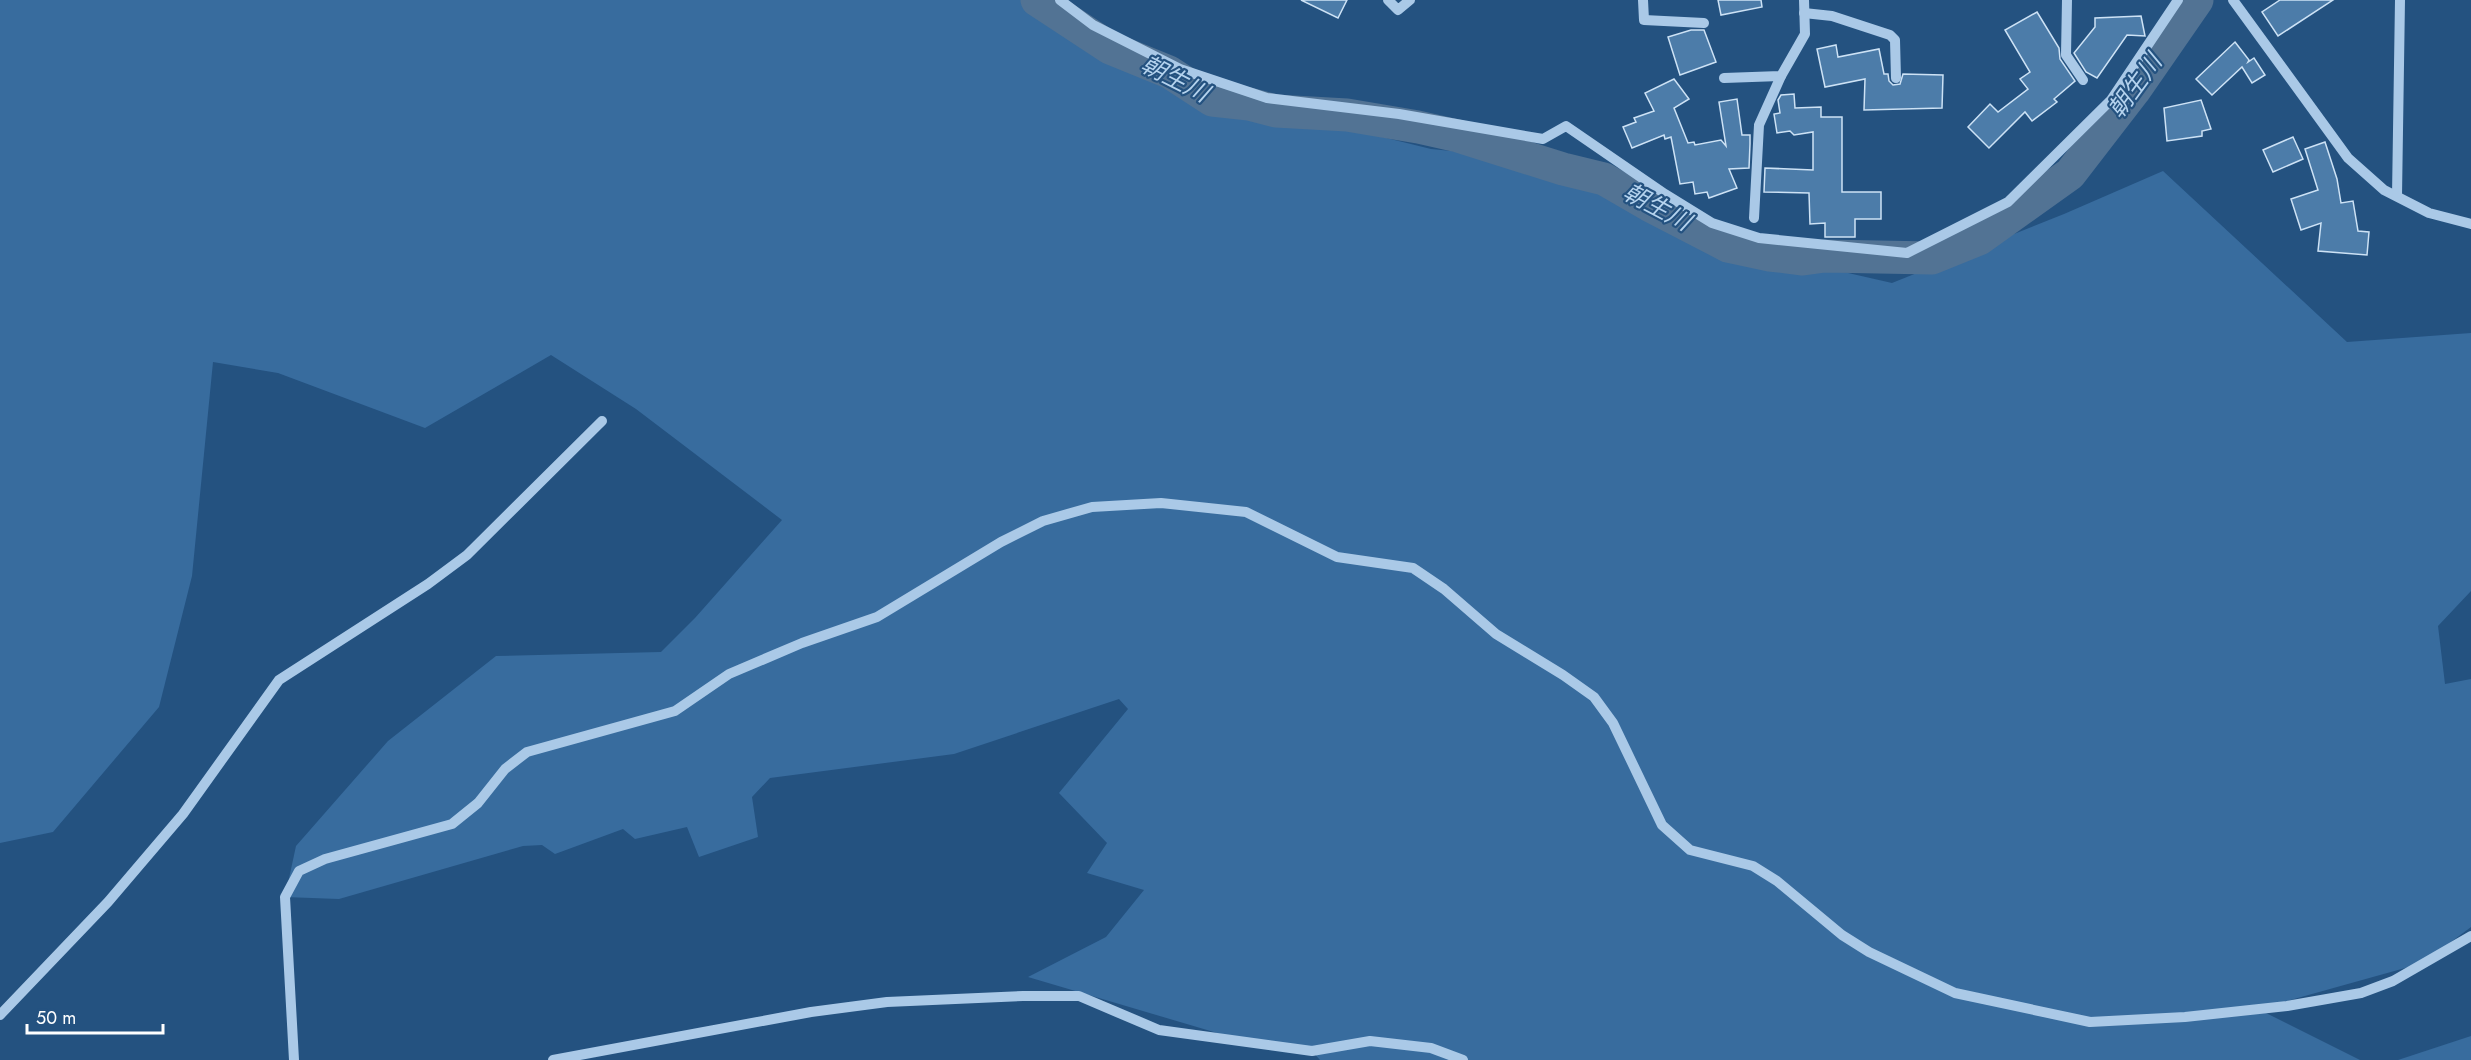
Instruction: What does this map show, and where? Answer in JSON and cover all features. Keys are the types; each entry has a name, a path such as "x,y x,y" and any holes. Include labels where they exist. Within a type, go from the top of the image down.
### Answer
{"street":[{"path":"1060,0 1093,25 1180,69 1267,98 1399,114 1543,140 1566,126 1665,194 1712,223 1759,238 1907,253 2008,202 2111,100 2178,0"},
{"path":"1388,0 1398,10 1410,0"},
{"path":"1643,0 1644,20 1704,23"},
{"path":"1754,218 1759,125 1781,76 1805,34 1804,0"},
{"path":"2067,0 2066,54 2084,80"},
{"path":"2233,0 2348,158 2384,190 2429,213 2471,224"},
{"path":"2397,196 2400,0"},
{"path":"1804,13 1832,16 1890,35 1895,40 1896,78"},
{"path":"1724,78 1781,76"},
{"path":"0,1015 108,902 183,814 279,680 428,584 467,555 602,421"},
{"path":"294,1060 285,897 299,872 325,859 452,824 478,803 505,770 527,752 675,711 729,674 802,643 877,617 1001,542 1043,521 1103,506 1161,503 1246,512 1337,557 1413,568 1444,589 1496,634 1594,697 1613,723 1662,825 1690,850 1753,866 1777,881 1842,935 1869,952 1955,993 2090,1022 2185,1017 2253,1010 2361,993 2393,981 2471,936"},
{"path":"553,1060 811,1012 887,1002 1028,996 1079,996 1159,1030 1312,1051 1371,1041 1431,1048 1463,1060"}],"shaded area":[{"path":"0,0 1027,0 1054,12 1110,48 1249,104 1431,149 1565,162 1685,236 1892,283 2064,214 2163,171 2347,342 2471,333 2471,591 2438,626 2445,684 2471,679 2471,927 2423,963 2258,1009 2360,1060 1320,1060 1312,1051 1251,1043 1028,977 1106,937 1144,890 1087,873 1107,843 1059,793 1128,709 1119,699 954,754 770,778 752,797 758,837 699,857 687,827 635,839 623,829 555,854 542,845 523,846 339,899 285,897 296,846 388,741 496,656 661,652 695,618 782,520 636,409 551,355 425,428 278,373 213,362 192,576 159,707 53,832 0,843"},
{"path":"2471,1036 2471,1060 2398,1060"}],"building":[{"path":"1301,0 1347,0 1338,18"},
{"path":"1718,0 1761,0 1762,7 1721,15"},
{"path":"2280,0 2333,0 2278,36 2262,12"},
{"path":"2037,12 2059,48 2060,59 2075,81 2054,99 2057,102 2032,121 2025,112 1989,148 1968,127 1990,104 1998,112 2028,89 2020,79 2030,72 2005,30"},
{"path":"2141,16 2145,36 2127,35 2097,78 2086,72 2074,53 2095,27 2095,18"},
{"path":"1691,30 1704,30 1716,62 1680,75 1668,37"},
{"path":"2235,42 2249,60 2248,62 2254,58 2265,75 2252,83 2242,67 2212,95 2196,79"},
{"path":"1836,45 1838,57 1879,49 1884,74 1888,74 1889,81 1893,85 1900,84 1903,74 1943,75 1942,108 1864,110 1865,79 1825,87 1817,49"},
{"path":"1674,79 1689,99 1674,108 1688,143 1694,142 1695,145 1721,140 1726,146 1719,102 1737,99 1742,135 1750,135 1750,144 1749,168 1729,169 1737,188 1709,198 1707,192 1695,194 1693,182 1680,184 1671,137 1665,139 1664,135 1632,148 1623,127 1636,122 1634,118 1654,111 1645,93"},
{"path":"1794,94 1795,108 1821,107 1821,117 1842,117 1842,192 1881,192 1881,219 1855,219 1855,237 1825,237 1825,223 1810,224 1809,193 1764,192 1765,168 1813,170 1813,132 1794,135 1790,131 1777,133 1774,114 1780,113 1778,100 1781,95"},
{"path":"2201,100 2211,129 2202,131 2202,136 2167,141 2164,108"},
{"path":"2293,137 2303,159 2273,172 2263,150"},
{"path":"2325,142 2337,179 2341,203 2353,201 2358,231 2369,232 2367,255 2318,251 2321,223 2301,230 2291,199 2318,190 2305,149"}],"waterway":[{"name":"朝生川","path":"1037,0 1110,48 1169,72 1212,100 1249,104 1276,111 1347,115 1458,136 1563,169 1604,179 1728,246 1803,259 1825,256 1932,258 1979,239 2070,174 2134,91 2197,0"}]}
